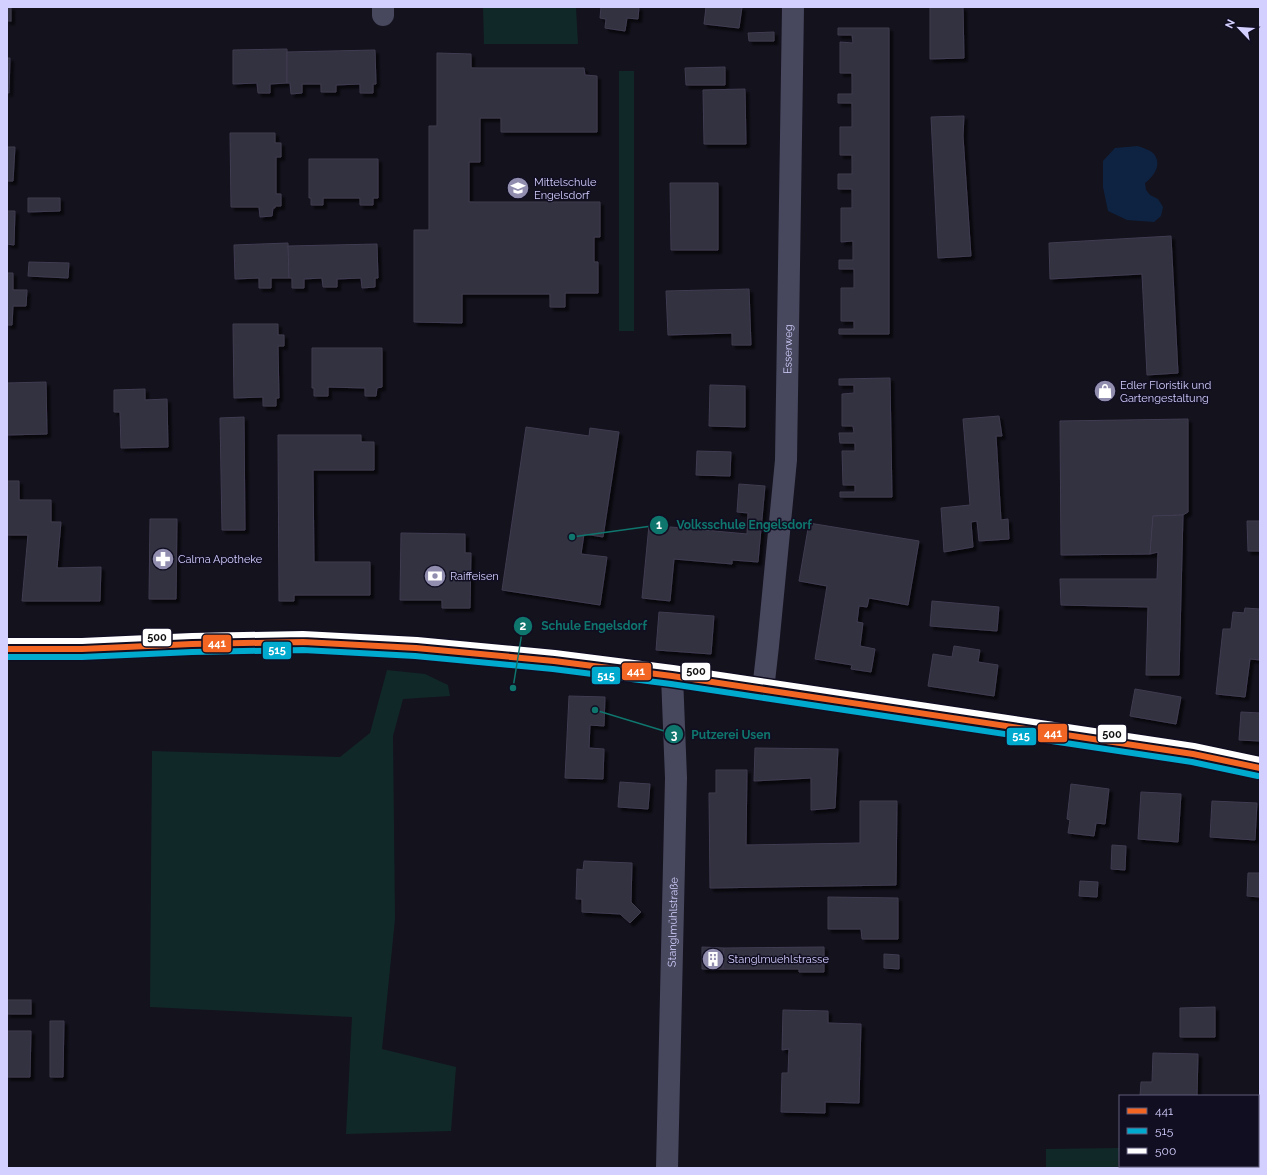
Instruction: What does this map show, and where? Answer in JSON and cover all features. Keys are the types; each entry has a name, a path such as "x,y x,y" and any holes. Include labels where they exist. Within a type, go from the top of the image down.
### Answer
{"main road":[{"path":"7,649 82,649 192,644 303,642 416,648 507,656 672,676 1193,754 1260,768"}],"street":[{"name":"Esserweg","path":"763,690 786,460 793,7"},
{"name":"Stanglmühlstraße","path":"667,1168 676,778 672,676"}],"green space":[{"path":"483,7 576,7 578,44 484,44"},
{"path":"619,71 634,71 634,331 619,331"},
{"path":"387,670 425,674 448,685 450,696 403,699 393,736 395,919 382,1049 456,1067 451,1131 346,1134 352,1017 150,1007 152,751 340,757 370,733"},
{"path":"1119,1148 1118,1168 1046,1168 1046,1149"}],"water":[{"path":"1138,146 1152,152 1157,161 1156,170 1145,183 1146,190 1150,195 1158,199 1163,207 1161,216 1154,222 1127,220 1108,211 1103,187 1103,161 1115,148"}],"building":[{"path":"7,7 11,7 11,21 7,21"},
{"path":"601,7 639,7 638,19 627,18 625,31 605,28 606,19 600,18"},
{"path":"706,7 742,7 739,28 704,24"},
{"path":"930,7 963,7 964,58 930,59"},
{"path":"838,28 889,28 889,334 839,334 839,329 854,329 854,321 841,321 841,288 854,288 854,269 839,269 839,260 853,260 853,241 841,242 841,208 852,208 852,189 838,189 838,174 852,174 852,155 840,155 840,127 852,127 852,103 838,103 838,94 852,94 852,73 840,73 840,42 853,43 852,35 838,35"},
{"path":"774,32 774,41 749,41 748,33"},
{"path":"287,49 287,83 270,84 270,93 258,93 257,83 233,84 233,50"},
{"path":"375,50 376,84 373,84 373,93 360,93 360,84 336,85 336,92 321,92 321,84 302,84 302,93 291,94 290,83 287,83 287,52"},
{"path":"437,53 471,54 471,68 584,68 585,75 597,76 597,132 501,132 501,118 480,118 480,162 469,162 469,202 600,202 600,237 594,237 594,262 598,262 598,293 565,293 565,307 550,307 550,294 462,294 462,323 414,322 414,230 429,230 429,126 437,126"},
{"path":"7,58 10,58 9,93 7,93"},
{"path":"725,67 725,85 686,85 685,68"},
{"path":"745,89 746,144 704,144 703,90"},
{"path":"964,116 963,136 971,256 938,258 931,117"},
{"path":"230,133 275,133 275,143 281,143 281,157 276,157 276,194 281,194 281,206 275,206 275,208 273,208 272,216 260,217 259,207 231,207"},
{"path":"7,147 15,147 13,181 7,181"},
{"path":"309,159 378,159 378,198 373,198 373,205 360,205 360,198 323,198 323,205 311,205 311,198 309,198"},
{"path":"670,183 718,183 718,250 671,250"},
{"path":"28,198 60,198 60,211 28,212"},
{"path":"7,211 15,211 14,245 7,244"},
{"path":"1171,236 1178,373 1147,375 1142,274 1050,279 1049,243"},
{"path":"288,243 289,278 271,278 271,288 259,288 259,278 235,279 234,245"},
{"path":"377,244 378,278 375,278 375,287 362,288 361,278 337,279 337,287 323,287 322,278 304,279 304,288 292,288 292,278 289,278 288,246"},
{"path":"29,262 69,263 68,278 28,276"},
{"path":"7,273 13,273 13,290 27,290 26,306 13,306 12,325 7,325"},
{"path":"749,289 751,345 732,345 732,333 668,335 666,291"},
{"path":"233,324 278,324 278,335 284,335 284,346 278,346 279,398 276,398 276,406 263,406 263,397 234,398"},
{"path":"312,348 382,348 382,387 377,388 376,396 365,396 365,388 328,387 328,396 314,396 314,388 312,388"},
{"path":"890,378 892,497 840,497 840,492 855,492 855,485 843,485 842,451 855,451 855,443 840,443 839,433 854,433 853,426 842,426 842,394 854,393 854,385 839,385 839,379"},
{"path":"46,382 47,434 7,435 7,383"},
{"path":"710,385 745,386 745,427 709,426"},
{"path":"145,389 145,400 167,399 168,447 121,448 120,412 114,412 114,390"},
{"path":"999,416 1002,436 996,436 1001,520 1008,519 1009,539 979,541 977,521 971,522 973,547 944,552 941,508 970,505 963,419"},
{"path":"244,417 245,530 222,530 220,418"},
{"path":"1188,419 1188,512 1183,515 1153,516 1150,554 1061,555 1060,421"},
{"path":"526,427 589,436 590,428 619,432 603,537 584,534 581,554 607,557 600,605 502,590"},
{"path":"278,435 361,435 361,442 374,442 374,470 313,470 314,562 370,562 370,595 294,595 294,601 279,601"},
{"path":"697,451 731,452 730,476 696,475"},
{"path":"7,481 19,481 19,500 51,500 51,522 61,522 57,568 101,567 100,601 22,601 28,535 7,535"},
{"path":"739,484 765,486 758,562 732,560 732,564 674,559 670,601 642,598 649,525 747,534 748,513 737,512"},
{"path":"1183,515 1179,675 1146,675 1148,607 1061,605 1060,579 1157,579 1158,552 1150,554 1153,516"},
{"name":"Calma Apotheke","path":"150,519 177,519 176,599 149,599"},
{"path":"1247,521 1260,521 1260,551 1248,551"},
{"path":"809,523 919,541 908,605 869,598 867,607 859,606 857,622 863,623 860,646 875,649 871,672 851,669 852,665 815,659 827,586 799,581"},
{"name":"Raiffeisen","path":"401,533 465,534 465,553 471,553 470,608 442,608 442,600 400,600"},
{"path":"932,601 999,607 997,631 930,626"},
{"path":"1245,608 1260,609 1260,660 1250,659 1245,697 1216,694 1223,629 1231,629 1233,612 1244,613"},
{"path":"659,612 714,616 711,654 656,650"},
{"path":"954,646 980,650 978,662 998,665 994,696 928,686 933,654 952,657"},
{"path":"1135,689 1181,697 1176,724 1130,716"},
{"path":"569,696 605,697 604,726 590,725 589,748 604,749 603,779 565,778"},
{"path":"1241,712 1260,713 1260,741 1239,740"},
{"path":"755,748 838,749 835,808 811,810 811,778 754,781"},
{"path":"716,770 747,770 746,845 860,843 860,801 897,801 896,885 710,888 709,793 716,793"},
{"path":"620,782 650,784 648,809 618,807"},
{"path":"1071,784 1109,789 1105,824 1096,823 1094,836 1068,833 1070,820 1067,819"},
{"path":"1141,792 1181,794 1178,842 1138,839"},
{"path":"1212,801 1257,803 1255,840 1210,837"},
{"path":"1112,845 1126,846 1125,870 1111,869"},
{"path":"584,861 632,863 631,902 641,912 630,923 620,914 582,912 582,899 576,899 577,869 583,870"},
{"path":"1248,873 1260,873 1260,897 1247,896"},
{"path":"1080,881 1098,882 1097,897 1079,896"},
{"path":"828,897 898,898 898,939 862,939 861,929 828,929"},
{"name":"Stanglmuehlstrasse","path":"702,947 724,948 723,969 702,969"},
{"path":"824,947 824,972 799,972 799,969 723,969 724,948"},
{"path":"884,954 899,955 899,969 884,968"},
{"path":"7,1000 31,1000 31,1014 7,1014"},
{"path":"1215,1007 1215,1037 1180,1037 1180,1008"},
{"path":"783,1010 828,1011 828,1023 861,1024 859,1103 825,1102 825,1113 781,1112 782,1073 788,1073 789,1049 782,1050"},
{"path":"50,1021 64,1021 63,1077 50,1077"},
{"path":"7,1031 31,1031 30,1077 7,1077"},
{"path":"1153,1053 1198,1054 1197,1095 1140,1095 1141,1082 1152,1082"}],"transit line":[{"name":"500","path":"7,641 82,641 192,636 303,634 417,640 555,653 673,668 1194,746 1260,760"},
{"name":"441","path":"7,649 82,649 192,644 303,642 416,648 554,661 672,676 1193,754 1260,768"},
{"name":"515","path":"7,657 82,657 192,652 303,650 415,656 553,669 671,684 1192,762 1258,776"}],"place":[{"name":"Mittelschule Engelsdorf","path":"518,188"},
{"name":"Edler Floristik und Gartengestaltung","path":"1105,391"},
{"name":"Volksschule Engelsdorf","path":"572,537"},
{"name":"Calma Apotheke","path":"163,559"},
{"name":"Raiffeisen","path":"435,576"},
{"name":"Schule Engelsdorf","path":"513,688"},
{"name":"Putzerei Usen","path":"595,710"},
{"name":"Stanglmuehlstrasse","path":"713,959"}]}
